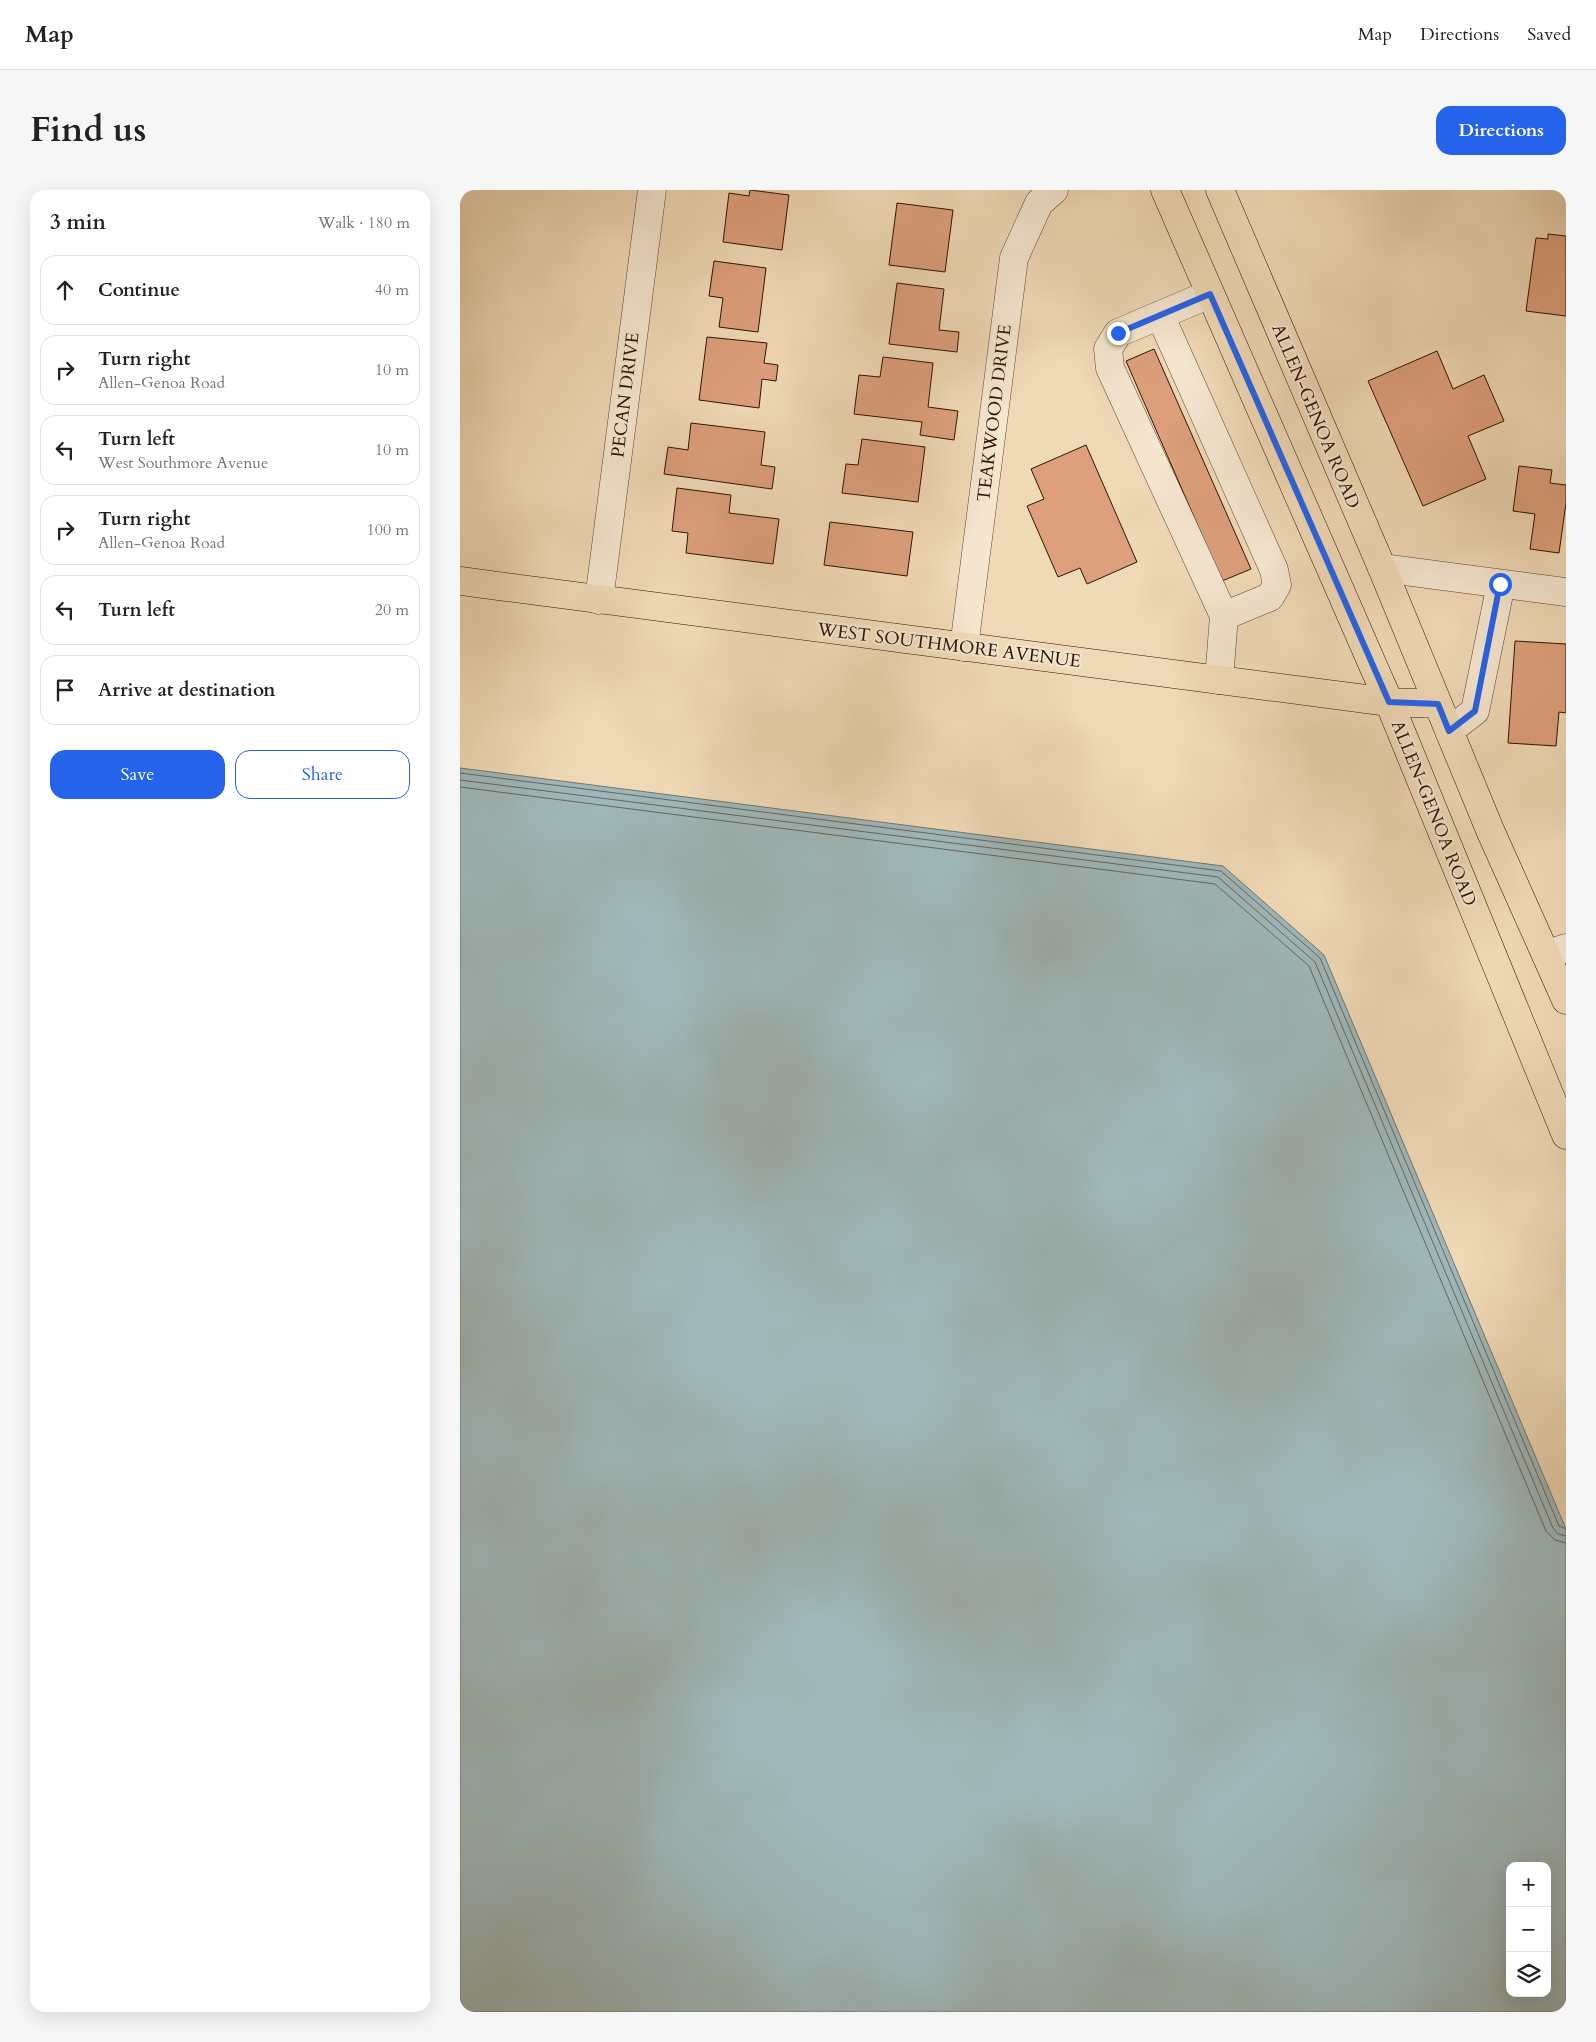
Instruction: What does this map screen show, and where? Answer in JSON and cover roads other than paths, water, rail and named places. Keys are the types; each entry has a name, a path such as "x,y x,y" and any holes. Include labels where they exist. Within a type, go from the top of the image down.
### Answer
{"main road":[{"name":"ALLEN-GENOA ROAD","path":"1165,190 1558,1094 1566,1135"},
{"name":"ALLEN-GENOA ROAD","path":"1220,190 1382,568 1490,830 1556,951 1566,1000"},
{"name":"WEST SOUTHMORE AVENUE","path":"460,581 1389,702 1438,704"}],"street":[{"name":"PECAN DRIVE","path":"599,600 652,190"},
{"name":"TEAKWOOD DRIVE","path":"964,646 1014,258 1039,203 1054,190"},
{"path":"1210,294 1118,333 1108,349 1110,368 1224,616 1219,680"},
{"path":"1160,315 1274,570 1277,585 1270,597 1224,616"},
{"path":"1382,568 1566,592"},
{"path":"1449,731 1475,711 1500,584"}],"water":[{"path":"460,768 1223,866 1324,955 1566,1529 1566,2012 460,2012"}]}
